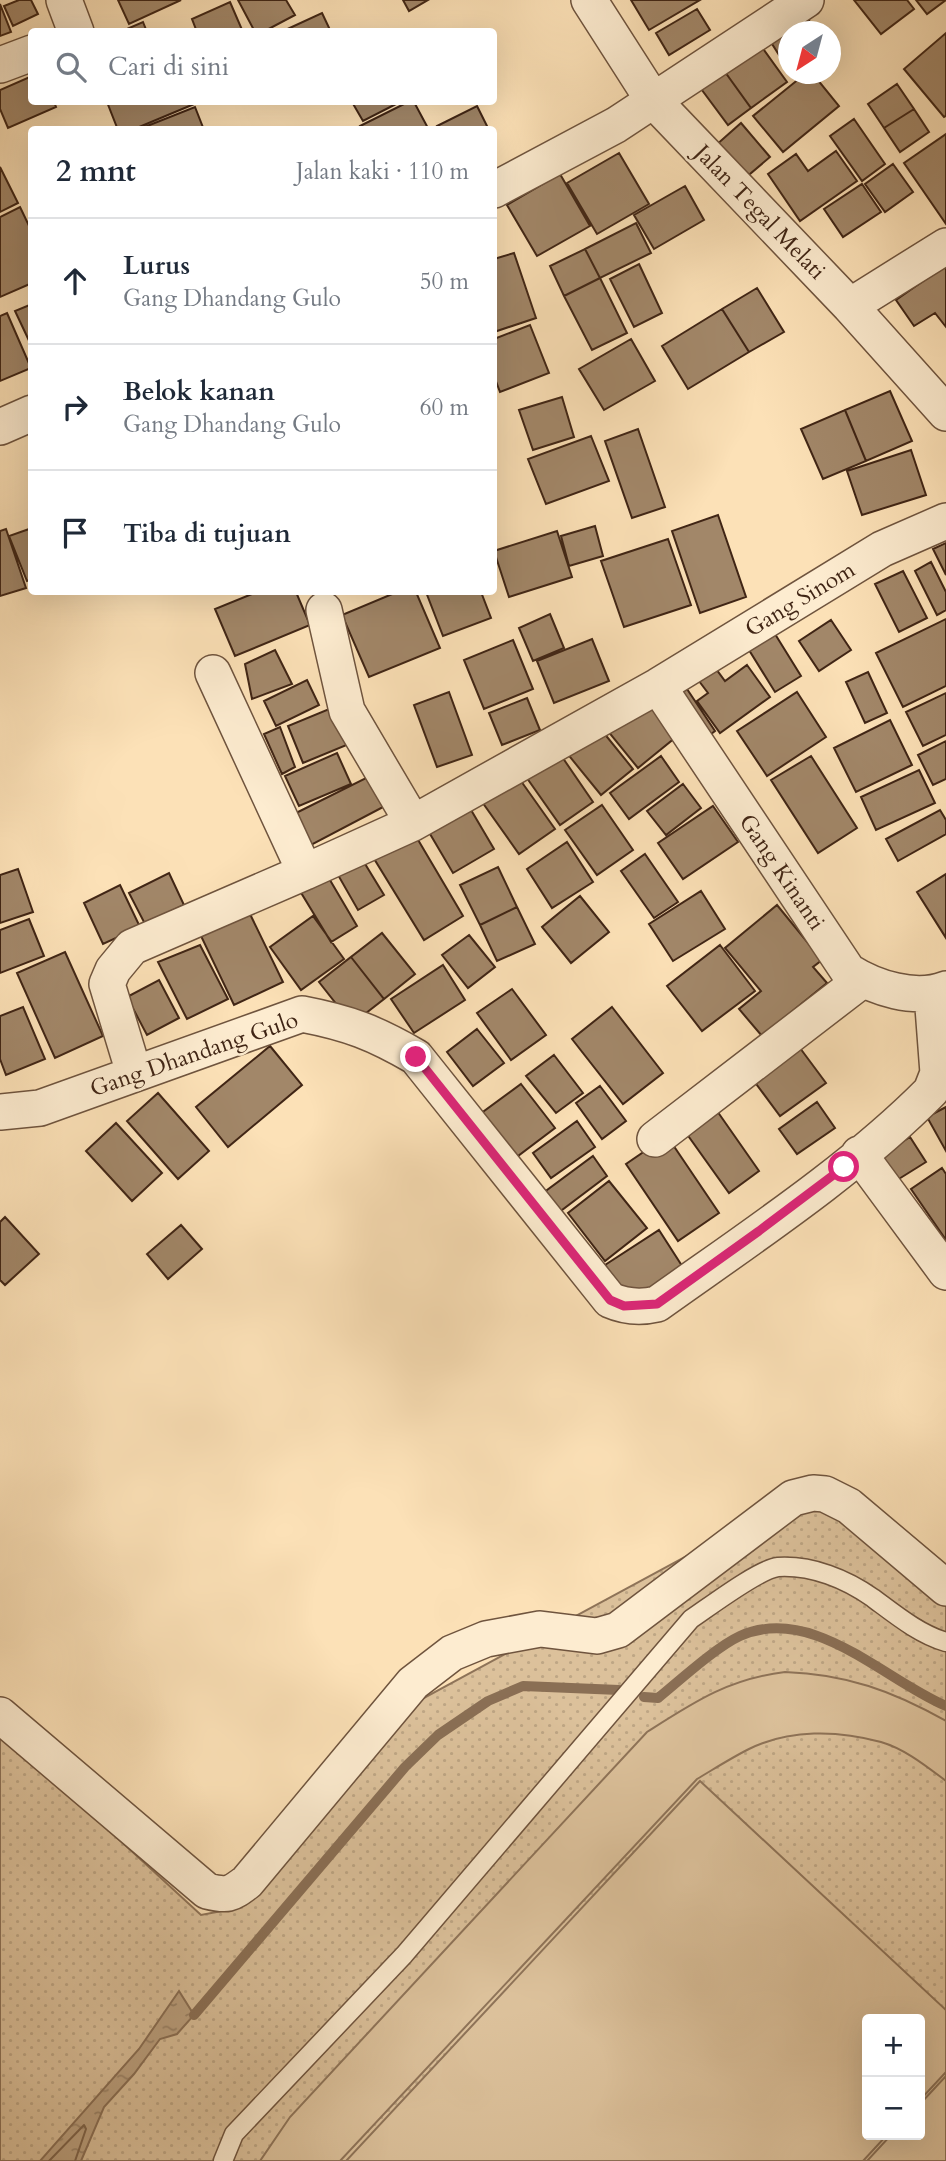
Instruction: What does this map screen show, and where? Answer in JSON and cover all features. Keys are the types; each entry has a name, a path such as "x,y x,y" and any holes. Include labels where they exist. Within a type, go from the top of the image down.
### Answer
{"street":[{"path":"64,0 74,28"},
{"name":"Jalan Tegal Melati","path":"589,0 653,100 850,306 946,413"},
{"path":"497,188 616,125 806,0"},
{"path":"0,65 28,54"},
{"path":"850,306 946,246"},
{"path":"0,427 28,414"},
{"name":"Gang Sinom","path":"134,1073 107,984 113,970 132,947 256,895 413,823 658,686 882,549 946,522"},
{"path":"324,610 347,711 413,823"},
{"path":"213,673 305,872"},
{"name":"Gang Kinanti","path":"658,686 848,971 881,988 939,991"},
{"path":"655,1139 862,980"},
{"name":"Gang Dhandang Gulo","path":"0,1112 40,1108 302,1014 342,1021 379,1036 416,1057 610,1300 624,1306 657,1304 759,1231 859,1154 931,1091 938,1073 939,991"},
{"path":"859,1154 946,1272"},
{"path":"0,1714 207,1891 225,1895 247,1882 413,1683 452,1653 486,1639 531,1630 597,1636 618,1630 793,1498 813,1493 825,1494 849,1506 946,1588"}],"lane":[{"path":"223,2161 234,2134 404,1955 691,1619 733,1589 776,1567 822,1572 857,1587 931,1637 946,1642"}],"shaded area":[{"path":"794,1498 825,1504 946,1604 946,2161 0,2161 0,1730 201,1915 227,1910 385,1719"},
{"path":"785,1672 849,1680 907,1701 946,1721 946,1781 898,1749 881,1742 848,1735 814,1734 780,1738 764,1742 736,1756 697,1779 340,2161 260,2161 290,2117 647,1732 712,1693 746,1680"},
{"path":"700,1781 946,2010 946,2072 925,2095 925,2014 862,2014 862,2140 882,2140 863,2161 346,2161"},
{"path":"946,2076 946,2161 867,2161 886,2140 925,2140 925,2099"}],"water":[{"path":"179,1991 194,2015 177,2034 160,2039 134,2074 104,2107 81,2161 40,2161 139,2049"}],"building":[{"path":"19,0 31,0 38,14 13,26 4,6"},
{"path":"118,0 181,0 129,24"},
{"path":"238,0 286,0 295,15 271,28 253,28"},
{"path":"403,0 428,0 409,11"},
{"path":"631,0 700,0 649,30"},
{"path":"854,0 907,0 914,9 881,34"},
{"path":"916,0 946,0 927,14"},
{"path":"230,2 241,28 195,28 192,19"},
{"path":"0,4 11,32 0,36"},
{"path":"697,9 710,30 669,55 656,33"},
{"path":"803,12 809,21 790,21"},
{"path":"322,13 329,28 290,28"},
{"path":"143,22 145,28 129,28"},
{"path":"778,29 778,53 767,36"},
{"path":"946,33 946,116 944,117 904,69"},
{"path":"756,39 778,70 778,84 784,84 751,108 720,65"},
{"path":"720,65 751,108 728,125 696,82"},
{"path":"28,78 28,105 56,107 8,128 0,109 0,90"},
{"path":"793,84 821,84 839,106 783,152 753,116"},
{"path":"897,84 914,109 884,128 868,104"},
{"path":"108,105 192,105 142,126 116,126"},
{"path":"354,105 394,105 363,121"},
{"path":"402,105 416,105 427,126 360,126"},
{"path":"477,106 487,126 437,126"},
{"path":"195,107 202,126 147,126"},
{"path":"914,109 929,132 900,152 884,128"},
{"path":"854,119 885,164 862,181 830,136"},
{"path":"741,123 770,157 744,179 715,146"},
{"path":"946,134 946,224 904,163"},
{"path":"836,151 857,181 800,221 768,174 796,154 808,171"},
{"path":"619,153 649,204 597,234 567,183"},
{"path":"893,164 913,192 885,212 865,184"},
{"path":"0,167 18,203 0,212"},
{"path":"560,174 590,226 537,256 507,205"},
{"path":"862,184 881,212 843,237 824,209"},
{"path":"685,186 704,220 654,249 634,215"},
{"path":"20,207 28,224 28,285 0,297 0,217"},
{"path":"636,223 651,253 600,278 585,249"},
{"path":"585,249 600,278 564,296 550,266"},
{"path":"514,253 536,318 497,331 497,258"},
{"path":"639,264 662,313 634,327 610,279"},
{"path":"946,265 946,327 935,313 914,326 896,300"},
{"path":"600,278 627,333 592,350 564,296"},
{"path":"757,288 784,332 749,352 722,309"},
{"path":"28,306 28,339 15,311"},
{"path":"722,309 749,352 688,389 662,346"},
{"path":"7,313 28,361 28,369 0,381 0,316"},
{"path":"530,325 549,373 500,392 497,384 497,338"},
{"path":"631,339 655,381 604,410 579,369"},
{"path":"890,391 912,441 866,461 845,410"},
{"path":"562,397 574,437 533,450 519,410"},
{"path":"845,410 866,461 823,479 801,429"},
{"path":"638,429 665,507 632,518 605,441"},
{"path":"591,436 609,481 546,504 528,459"},
{"path":"911,450 926,495 862,515 847,471"},
{"path":"718,515 746,597 700,613 672,531"},
{"path":"595,526 603,556 569,566 561,536"},
{"path":"6,529 26,588 0,596 0,531"},
{"path":"28,529 28,581 27,581 9,536"},
{"path":"557,531 572,577 509,597 497,560 497,550"},
{"path":"668,539 691,605 624,627 601,561"},
{"path":"946,543 946,575 933,549"},
{"path":"931,562 946,592 946,610 937,615 915,571"},
{"path":"903,571 927,618 899,632 875,584"},
{"path":"250,595 297,595 310,625 235,656 215,609"},
{"path":"390,595 417,595 440,648 369,677 342,615"},
{"path":"427,595 482,595 491,618 443,636"},
{"path":"550,614 564,648 533,661 519,628"},
{"path":"946,619 946,686 903,707 876,653"},
{"path":"831,620 851,650 819,671 799,641"},
{"path":"775,634 801,676 775,692 749,650"},
{"path":"592,639 609,681 554,703 537,661"},
{"path":"513,640 533,689 484,709 464,660"},
{"path":"275,650 292,684 252,699 245,664"},
{"path":"747,665 770,697 720,733 697,701 708,693 699,681 716,669 725,681"},
{"path":"868,672 887,713 865,723 846,682"},
{"path":"307,680 319,705 276,726 264,701"},
{"path":"687,689 715,731 699,743 670,700"},
{"path":"449,692 472,755 437,767 414,705"},
{"path":"797,692 826,737 767,776 737,731"},
{"path":"946,693 946,735 923,746 906,712"},
{"path":"527,698 540,730 502,745 489,713"},
{"path":"645,700 676,737 638,768 607,730"},
{"path":"334,707 349,744 303,763 288,726"},
{"path":"890,720 912,765 856,792 834,748"},
{"path":"280,727 295,767 282,774 264,734"},
{"path":"599,727 633,769 601,795 566,752"},
{"path":"946,741 946,779 933,785 918,755"},
{"path":"556,748 593,802 560,825 522,771"},
{"path":"337,753 351,784 299,806 285,776"},
{"path":"661,756 679,782 629,819 610,793"},
{"path":"811,756 857,828 818,853 771,780"},
{"path":"919,770 935,803 876,830 861,797"},
{"path":"516,774 555,829 519,854 480,799"},
{"path":"370,776 385,806 311,845 294,814"},
{"path":"683,784 701,808 666,835 647,811"},
{"path":"464,798 494,849 453,873 423,822"},
{"path":"602,805 633,850 597,875 565,830"},
{"path":"713,806 738,842 683,879 658,843"},
{"path":"940,810 946,820 946,834 898,861 886,839"},
{"path":"414,833 463,916 424,940 373,857"},
{"path":"567,842 593,882 552,908 527,869"},
{"path":"359,854 384,895 358,910 334,868"},
{"path":"645,854 678,902 654,918 621,871"},
{"path":"498,867 517,907 480,925 460,885"},
{"path":"18,869 33,912 0,923 0,875"},
{"path":"169,873 184,905 145,924 129,893"},
{"path":"946,874 946,938 917,892"},
{"path":"327,875 357,926 331,942 300,891"},
{"path":"120,885 140,927 103,944 84,903"},
{"path":"701,891 725,929 673,961 649,924"},
{"path":"580,896 609,932 571,963 542,927"},
{"path":"777,905 822,960 813,967 827,983 762,1036 739,1009 761,991 725,948"},
{"path":"517,907 535,944 497,961 480,925"},
{"path":"249,912 283,982 234,1005 201,936"},
{"path":"313,916 344,959 301,990 270,947"},
{"path":"29,919 44,956 0,973 0,930"},
{"path":"382,933 415,974 384,999 351,957"},
{"path":"469,935 495,967 468,988 442,955"},
{"path":"200,945 228,999 187,1019 158,962"},
{"path":"720,945 755,991 702,1031 667,986"},
{"path":"65,952 103,1036 55,1058 17,973"},
{"path":"351,957 384,999 352,1024 319,982"},
{"path":"443,965 465,1000 414,1033 391,999"},
{"path":"159,980 179,1018 147,1035 127,997"},
{"path":"512,989 546,1035 511,1060 477,1013"},
{"path":"23,1007 45,1059 6,1075 0,1059 0,1016"},
{"path":"612,1007 663,1073 623,1104 572,1039"},
{"path":"477,1029 504,1063 473,1086 447,1052"},
{"path":"797,1044 826,1083 780,1116 751,1077"},
{"path":"270,1046 302,1085 228,1147 196,1107"},
{"path":"554,1055 583,1093 556,1113 526,1076"},
{"path":"521,1084 555,1128 510,1162 476,1117"},
{"path":"600,1086 626,1121 602,1139 576,1103"},
{"path":"158,1093 209,1151 178,1179 127,1121"},
{"path":"817,1102 835,1128 797,1154 779,1129"},
{"path":"946,1107 946,1151 927,1117"},
{"path":"715,1108 759,1171 729,1193 684,1130"},
{"path":"577,1121 595,1147 551,1178 533,1153"},
{"path":"116,1123 162,1173 132,1201 86,1151"},
{"path":"667,1136 719,1213 678,1241 626,1164"},
{"path":"910,1137 926,1162 894,1182 878,1157"},
{"path":"593,1156 607,1176 554,1216 539,1196"},
{"path":"942,1168 946,1174 946,1240 911,1189"},
{"path":"609,1181 647,1228 605,1261 568,1213"},
{"path":"5,1217 39,1254 5,1285 0,1280 0,1222"},
{"path":"181,1225 202,1249 168,1279 147,1254"},
{"path":"659,1230 684,1269 630,1303 605,1265"}],"waterway":[{"path":"644,1697 658,1698 730,1641 767,1629 794,1630 820,1637 946,1706"},
{"path":"194,2015 405,1767 438,1735 488,1701 523,1686 619,1690"}],"route":[{"path":"416,1057 610,1300 624,1306 657,1304 844,1167"}]}
